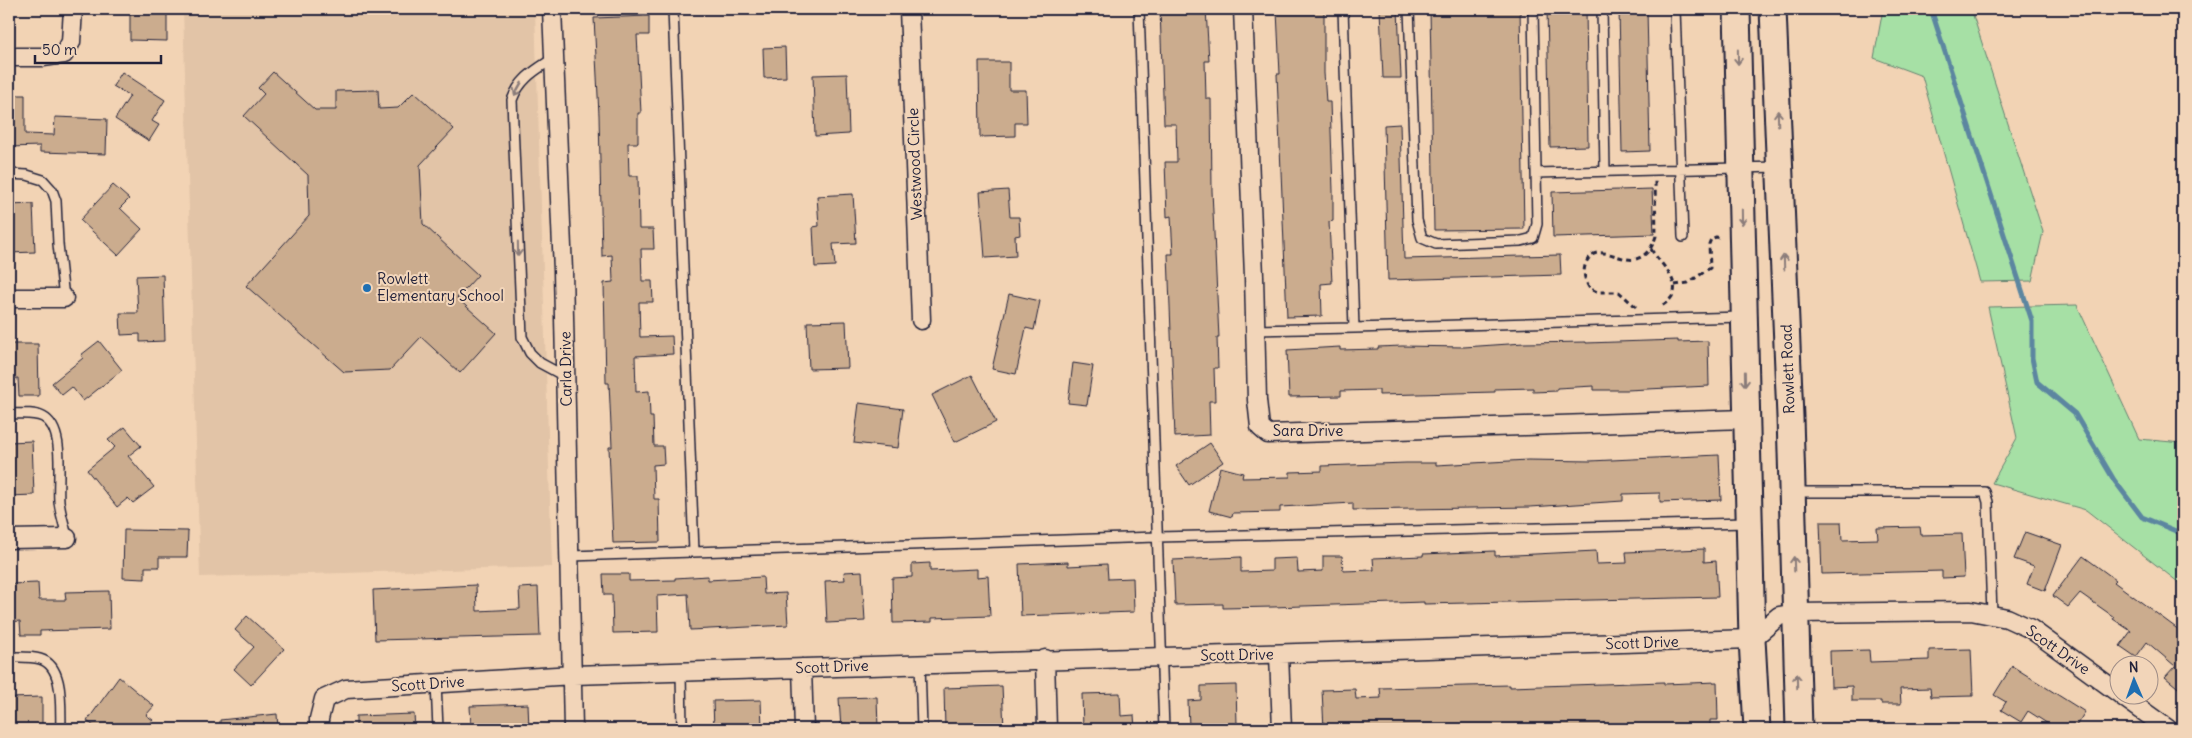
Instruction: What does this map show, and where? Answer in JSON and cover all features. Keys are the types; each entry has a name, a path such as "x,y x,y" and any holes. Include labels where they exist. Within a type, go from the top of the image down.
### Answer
{"main road":[{"path":"1737,9 1752,640 1757,729"},
{"name":"Rowlett Road","path":"1773,9 1785,294 1799,729"},
{"path":"1744,306 1785,294"}],"street":[{"path":"9,57 43,57 64,54 71,42 73,9"},
{"name":"Carla Drive","path":"552,9 566,377 574,729"},
{"name":"Westwood Circle","path":"910,9 921,320"},
{"name":"Sara Drive","path":"1243,9 1258,416 1260,428 1268,434 1746,419"},
{"path":"9,298 64,298"},
{"path":"9,539 68,538"},
{"name":"Scott Drive","path":"319,729 318,719 324,699 346,689 573,675 1045,659 1279,655 1752,640 1779,616 1796,613 1971,611 1992,614 2031,629 2110,687"},
{"path":"1279,655 1282,729"},
{"path":"1045,659 1047,729"},
{"path":"802,668 804,729"},
{"name":"Scott Drive","path":"2136,706 2168,729"}],"lane":[{"path":"673,9 694,552"},
{"path":"1139,9 1164,729"},
{"path":"1343,9 1354,328"},
{"path":"1409,9 1418,220 1422,238 1436,244 1521,242 1533,238 1537,224 1533,9"},
{"path":"1602,9 1605,171"},
{"path":"1675,9 1683,237"},
{"path":"554,58 524,79 516,87 512,100 519,298 522,337 530,353 540,364 566,377"},
{"path":"1536,173 1780,167"},
{"path":"9,174 27,175 43,180 52,190 56,201 58,244 64,298"},
{"path":"1255,330 1354,328 1744,306"},
{"path":"9,414 29,414 43,417 53,427 58,441 59,501 68,538"},
{"path":"1792,492 1985,492 1988,502 1992,614"},
{"path":"570,556 1157,537 1750,523"},
{"path":"9,657 41,659 50,665 58,683 61,729"},
{"path":"920,664 922,729"},
{"path":"680,672 682,729"},
{"path":"436,683 438,729"}],"path":[{"path":"1642,309 1633,306 1620,292 1606,293 1590,289 1583,273 1587,261 1596,253 1605,252 1627,259 1636,259 1646,254 1650,249 1656,236 1654,170"},
{"path":"1675,285 1688,283 1710,268 1710,239 1716,237 1725,239"},
{"path":"1650,249 1673,279 1675,285 1672,297 1667,303 1658,308"}],"shaded area":[{"name":"Rowlett Elementary School","path":"183,9 535,9 552,567 200,577"}],"green space":[{"path":"1883,9 1971,9 2043,232 2032,281 1980,282 1922,76 1874,58"},
{"path":"2077,305 2139,439 2183,443 2183,586 2086,510 1992,483 2017,438 1988,307"}],"building":[{"path":"130,9 167,9 167,41 130,40"},
{"path":"1160,9 1206,9 1209,61 1205,61 1206,99 1211,99 1212,191 1219,338 1217,338 1218,368 1214,368 1215,401 1209,401 1210,435 1175,437 1168,254 1173,254 1171,216 1167,217 1165,162 1177,162 1176,124 1164,124"},
{"path":"1324,9 1324,73 1326,102 1330,102 1333,191 1333,221 1329,222 1332,283 1321,284 1322,316 1287,317 1277,74 1280,74 1277,11"},
{"path":"1380,9 1398,9 1401,78 1383,78"},
{"path":"1430,9 1520,9 1524,229 1434,230"},
{"path":"1547,9 1586,9 1588,146 1550,147"},
{"path":"1619,9 1647,9 1650,151 1622,152"},
{"path":"649,16 649,35 637,35 641,113 638,113 638,143 628,143 629,176 638,176 639,229 653,229 654,249 641,249 642,281 652,281 653,302 639,302 640,337 672,336 673,354 635,356 636,392 649,391 650,417 653,417 654,446 663,446 664,464 653,465 654,499 659,499 660,542 613,543 609,447 612,447 609,383 606,383 604,283 613,282 612,255 602,256 599,115 594,18"},
{"path":"785,47 786,77 764,78 763,48"},
{"path":"979,62 1009,62 1009,90 1026,90 1027,123 1015,123 1015,136 980,137"},
{"path":"122,72 165,100 152,121 159,125 149,141 115,119 130,96 113,86"},
{"path":"273,72 315,110 336,110 336,91 378,90 379,109 398,108 414,92 454,129 420,165 423,224 478,275 457,298 496,333 460,373 421,337 390,370 344,372 246,286 309,216 308,175 244,116 264,94 258,88"},
{"path":"847,74 849,134 815,136 813,75"},
{"path":"9,95 25,95 25,134 54,135 55,117 107,119 106,154 40,152 40,146 9,147"},
{"path":"1400,124 1404,259 1560,255 1561,275 1388,280 1384,125"},
{"path":"113,185 129,199 120,208 142,229 118,255 80,220"},
{"path":"1652,189 1654,234 1553,237 1552,192"},
{"path":"1008,190 1010,217 1019,217 1020,235 1015,236 1016,256 985,258 980,192"},
{"path":"853,194 856,243 833,244 835,266 815,267 813,227 819,226 817,196"},
{"path":"33,204 35,252 9,253 9,205"},
{"path":"163,275 165,341 140,342 140,334 121,335 120,313 138,313 136,276"},
{"path":"1009,294 1040,301 1034,330 1026,328 1016,374 992,369"},
{"path":"846,321 848,368 809,369 807,322"},
{"path":"1678,340 1678,342 1708,341 1709,386 1594,390 1594,386 1557,388 1557,391 1533,392 1533,388 1495,389 1495,392 1379,395 1379,390 1341,391 1341,396 1289,397 1287,350 1340,347 1340,350 1402,346 1464,347 1524,343"},
{"path":"99,341 122,370 83,401 72,387 62,395 52,383 83,358 81,355"},
{"path":"9,344 38,344 39,396 19,396 18,378 9,379"},
{"path":"1073,363 1093,366 1087,405 1068,403"},
{"path":"972,375 996,422 955,442 932,395"},
{"path":"859,403 903,409 898,448 854,443"},
{"path":"125,427 141,446 128,456 154,487 133,503 128,498 117,507 87,470 115,447 108,440"},
{"path":"32,441 34,495 9,496 9,442"},
{"path":"1210,443 1223,462 1189,485 1176,466"},
{"path":"1719,455 1721,500 1660,502 1660,493 1623,494 1623,501 1530,507 1353,510 1353,503 1280,507 1280,512 1233,513 1232,517 1209,511 1220,467 1243,473 1242,478 1290,477 1290,472 1322,471 1322,466 1406,463 1436,463 1436,465 1528,460 1590,461"},
{"path":"1820,522 1841,522 1842,540 1878,539 1877,528 1920,527 1921,535 1962,534 1964,577 1942,578 1942,571 1822,574"},
{"path":"124,530 188,531 187,557 159,557 159,567 145,567 145,579 123,578"},
{"path":"2025,532 2062,545 2045,591 2027,584 2034,566 2014,559"},
{"path":"1704,549 1704,562 1716,561 1718,597 1424,604 1424,602 1223,608 1223,604 1175,605 1173,560 1241,557 1241,572 1272,571 1272,559 1297,558 1298,572 1323,571 1323,556 1342,556 1343,571 1374,570 1373,558 1423,556 1423,554 1495,551 1495,556 1596,551 1597,564 1627,563 1626,552"},
{"path":"2083,556 2116,580 2114,582 2183,633 2183,692 2165,677 2175,666 2147,642 2137,656 2120,646 2131,631 2113,619 2114,617 2080,593 2068,607 2053,596"},
{"path":"1068,562 1068,566 1107,564 1108,579 1133,578 1134,612 1021,616 1019,564"},
{"path":"930,563 930,571 977,569 977,577 988,576 990,616 932,618 932,622 893,623 892,578 912,577 912,564"},
{"path":"862,571 865,621 827,623 825,581 845,580 844,572"},
{"path":"603,574 629,574 629,581 675,580 675,578 708,576 708,580 763,577 764,594 786,593 788,625 690,630 688,594 657,596 658,632 613,633 612,595 604,595"},
{"path":"38,583 39,600 66,600 65,592 109,591 110,629 40,631 40,635 21,635 20,621 9,622 9,584"},
{"path":"476,585 477,611 520,609 519,588 538,587 540,636 375,640 373,590"},
{"path":"247,616 284,649 251,685 234,669 254,647 235,630"},
{"path":"1971,649 1973,696 1931,697 1930,688 1900,689 1901,704 1881,704 1881,701 1852,701 1852,686 1831,687 1830,651 1869,650 1870,662 1929,660 1929,650"},
{"path":"2012,666 2085,712 2074,729 2056,729 2028,711 2021,722 2001,710 2006,702 1994,695"},
{"path":"119,677 154,706 146,715 153,720 145,729 98,729 87,721"},
{"path":"1664,682 1664,684 1717,682 1718,720 1710,720 1710,729 1324,729 1322,690 1355,689 1356,699 1381,698 1380,688 1510,685 1510,687"},
{"path":"1236,685 1237,725 1189,727 1188,701 1201,700 1201,686"},
{"path":"1002,686 1004,729 945,729 944,688"},
{"path":"1120,693 1121,716 1134,715 1135,729 1083,729 1082,694"},
{"path":"42,697 42,729 9,729 9,698"},
{"path":"877,697 878,729 841,729 839,698"},
{"path":"761,700 762,729 714,729 713,701"},
{"path":"528,704 529,729 490,729 490,725 471,726 470,706"},
{"path":"277,714 278,729 220,729 220,720"},
{"path":"414,714 415,729 356,729 356,716"}],"waterway":[{"path":"1931,9 2032,321 2032,358 2037,382 2075,414 2114,480 2142,517 2183,534"}],"place":[{"name":"Rowlett Elementary School","path":"367,288"}]}
